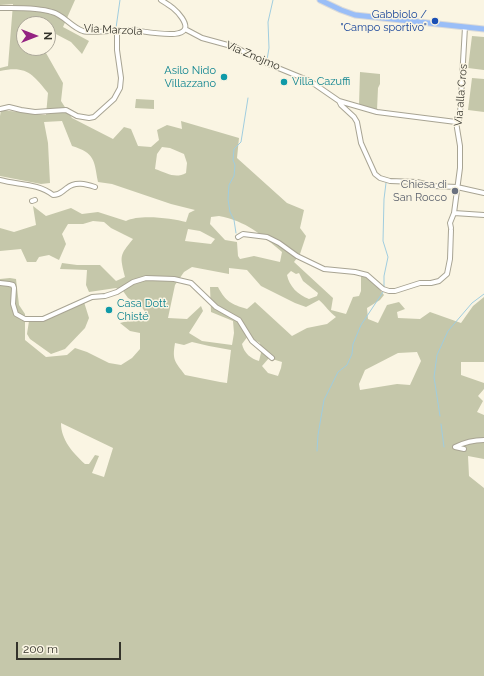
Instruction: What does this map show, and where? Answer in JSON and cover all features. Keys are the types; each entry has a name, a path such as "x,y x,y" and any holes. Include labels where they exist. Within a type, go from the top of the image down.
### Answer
{"main road":[{"path":"320,0 355,15 484,29"}],"street":[{"path":"161,0 178,12 184,22 184,30"},
{"name":"Via Marzola","path":"0,8 44,10 52,12 59,14 84,31 138,30 169,34 178,33 184,30"},
{"name":"Via alla Cros","path":"238,237 243,234 266,236 297,256 324,269 355,272 367,275 383,289 389,291 395,291 420,283 439,281 447,274 450,259 450,223 454,213 460,168 456,122 460,118 465,27"},
{"path":"0,109 9,107 35,112 66,110 77,116 89,118 94,117 114,99 120,88 121,78 117,50 117,30"},
{"name":"Via Znojmo","path":"184,30 202,38 235,47 261,61 310,81 339,101 377,112 456,122"},
{"path":"339,101 357,122 360,144 374,174 380,178 390,181 416,182 433,186 457,187 484,193"},
{"path":"0,180 37,186 53,195 62,193 67,188 80,183 95,187"},
{"path":"454,213 484,215"},
{"path":"0,283 13,285 13,304 16,314 25,319 38,320 48,318 86,299 117,292 133,282 146,278 174,279 191,283 216,306 239,320 252,341 272,358"},
{"path":"464,449 455,448 463,443 475,440 484,440"}],"green space":[{"path":"0,0 75,0 63,27 89,41 82,54 71,42 56,34 56,16 16,16 16,56 48,56 63,83 61,101 72,118 113,139 124,127 131,129 138,146 151,147 159,140 157,130 167,125 182,129 181,121 239,138 237,158 287,203 304,210 300,228 306,236 300,254 294,262 333,298 331,310 346,314 353,297 359,296 361,291 361,274 368,275 384,295 380,300 367,308 368,319 378,323 387,305 399,302 405,309 397,312 398,318 420,319 430,312 461,323 473,306 484,297 484,362 461,362 461,375 484,383 484,389 478,396 483,401 477,412 484,415 484,459 468,456 469,476 484,488 484,676 0,676 0,279 16,279 19,305 25,314 25,340 46,357 67,355 75,348 109,363 121,365 132,358 140,349 140,333 130,331 120,323 150,318 140,305 128,298 123,291 116,288 89,292 86,285 87,270 60,269 62,263 77,265 100,265 116,281 125,277 122,265 122,256 125,249 133,239 111,228 104,222 93,221 83,224 68,224 62,234 66,244 59,260 49,255 39,257 36,262 27,262 21,249 0,251 0,228 14,232 36,225 33,206 46,216 71,208 82,214 98,212 126,221 147,217 173,219 186,222 189,213 195,210 171,204 112,184 98,182 92,158 85,151 72,146 62,121 44,122 48,143 50,183 41,184 0,176 1,110 46,115 48,93 33,76 23,70 9,69 0,71 0,68 8,66 13,4 0,5","holes":["162,147 170,148 184,154 187,163 186,173 182,175 167,174 155,169 157,154","219,216 229,218 246,225 260,234 282,252 280,262 254,256 240,259 238,256 237,242 225,240 210,224 211,217","188,229 200,231 215,239 211,244 185,241","192,267 229,274 229,268 247,270 261,286 306,307 319,300 336,317 327,324 307,328 292,336 255,302 247,309 233,304 226,299 218,287 210,287 211,312 233,321 234,333 232,345 202,341 189,333 203,311 201,306 187,319 168,318 175,285 184,272","291,271 296,274 299,273 303,281 318,293 317,296 309,299 298,293 288,279 287,275","248,336 260,343 261,353 259,361 248,355 242,344","192,342 231,350 227,383 185,375 174,357 175,343 184,345","417,352 421,361 410,385 397,384 360,390 359,384 365,370 398,353","269,358 282,362 278,376 268,373 262,366","61,423 113,448 104,477 92,473 99,456 95,455 89,464 85,464 68,446 63,435"]},
{"path":"472,36 484,37 484,70 468,68"},
{"path":"360,72 380,74 377,110 359,105"},
{"path":"472,78 484,79 484,112 468,110"},
{"path":"136,99 154,100 154,109 135,108"},
{"path":"84,302 89,318 85,328 65,349 51,354 30,339 27,334 29,321 50,318"}],"waterway":[{"path":"116,28 120,0"},
{"path":"267,60 269,48 268,22 273,0"},
{"path":"236,233 228,199 229,185 234,176 234,149 241,142 248,98"},
{"path":"384,287 384,276 388,257 383,241 386,183"},
{"path":"317,451 324,400 338,372 347,365 352,354 353,344 361,325 383,292"},
{"path":"440,416 434,377 437,355 448,331 472,303 484,294"},
{"path":"441,424 444,447"}],"place":[{"name":"Gabbiolo / \"Campo sportivo\"","path":"435,21"},
{"name":"Asilo Nido Villazzano","path":"224,77"},
{"name":"Villa Cazuffi","path":"284,82"},
{"name":"Chiesa di San Rocco","path":"455,191"},
{"name":"Casa Dott. Chisté","path":"109,310"}]}
